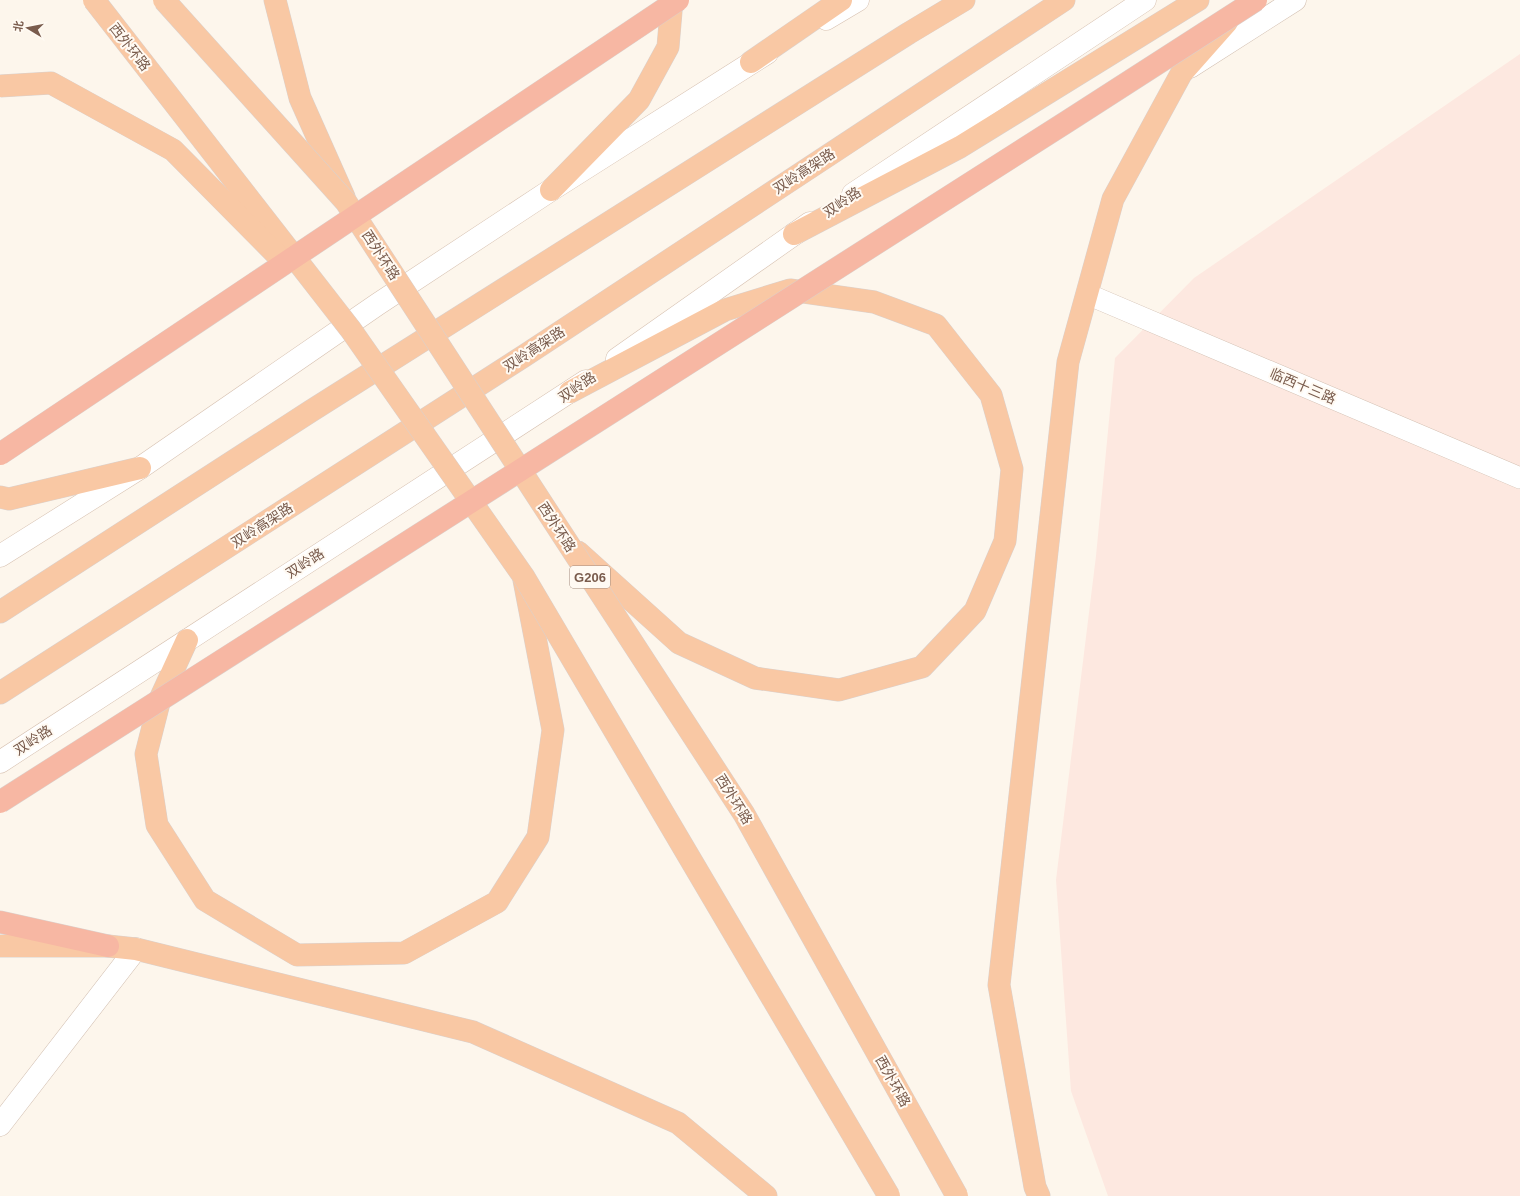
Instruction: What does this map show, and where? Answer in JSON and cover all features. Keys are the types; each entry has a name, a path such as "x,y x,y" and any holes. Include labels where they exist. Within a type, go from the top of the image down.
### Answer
{"highway":[{"name":"西外环路","path":"94,0 351,330 524,577 889,1196"},
{"name":"西外环路","path":"164,0 346,202 744,814 957,1196"},
{"path":"275,0 300,98 346,202"},
{"path":"551,190 639,100 668,47 672,0"},
{"path":"0,454 678,0"},
{"path":"751,62 841,0"},
{"path":"0,612 318,407 909,33 964,0"},
{"name":"双岭高架路","path":"0,693 517,360 1064,0"},
{"path":"794,234 960,147 1198,0"},
{"path":"1039,1196 1035,1188 999,985 1068,362 1114,199 1181,74 1247,0"},
{"path":"0,802 1256,0"},
{"path":"0,86 51,83 173,150 351,330"},
{"path":"568,543 679,643 756,678 839,690 922,667 975,612 1005,541 1012,469 991,395 936,325 874,302 790,290 725,310 570,392"},
{"path":"0,497 9,499 140,468"},
{"path":"187,640 160,699 146,754 157,825 205,900 297,955 404,953 497,902 538,837 553,730 524,577"},
{"path":"0,922 108,946"},
{"path":"0,946 108,946 136,949 473,1032 678,1123 766,1196"}],"main road":[{"path":"751,62 826,0"},
{"path":"0,556 140,468 378,304 551,190 751,62 858,0"},
{"name":"双岭路","path":"0,762 570,392 794,234 1145,0"},
{"path":"1181,74 1295,0"},
{"path":"0,1125 136,949"}],"street":[{"name":"临西十三路","path":"1087,294 1520,478"}],"shaded area":[{"path":"1520,54 1520,1196 1108,1196 1071,1091 1056,880 1096,556 1115,358 1194,278"}]}
